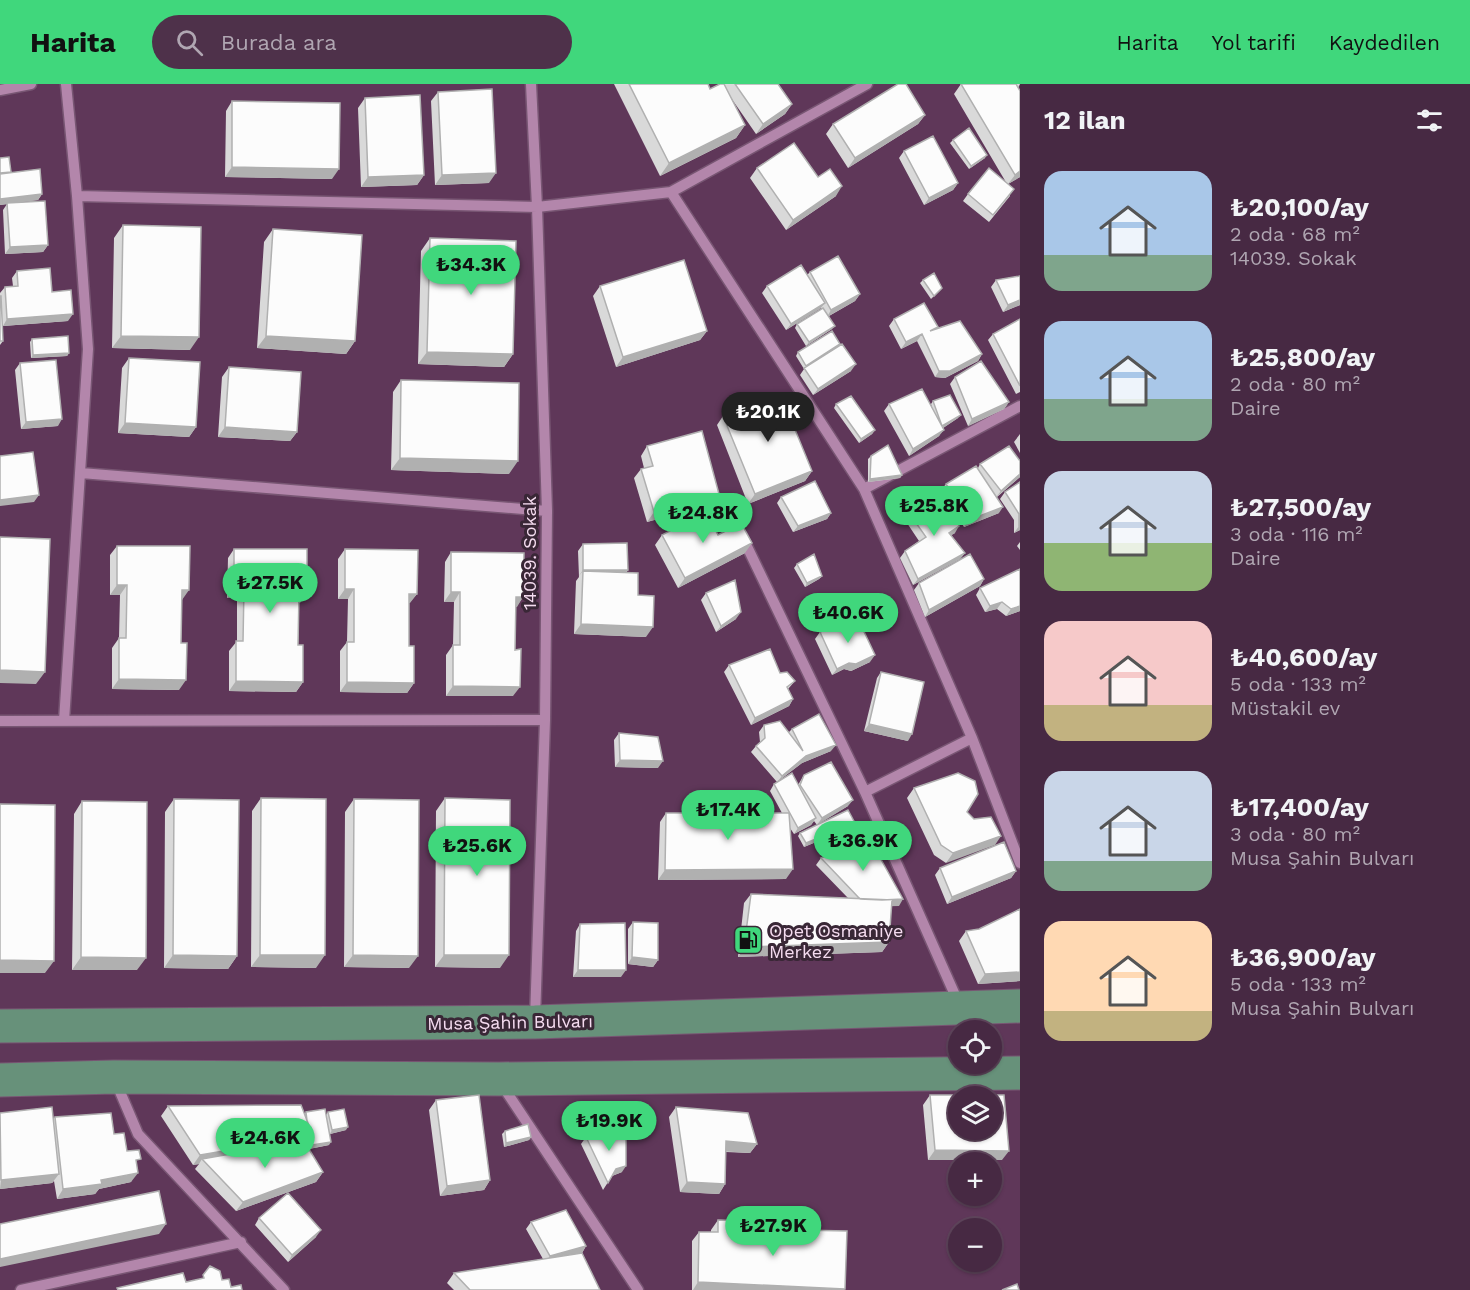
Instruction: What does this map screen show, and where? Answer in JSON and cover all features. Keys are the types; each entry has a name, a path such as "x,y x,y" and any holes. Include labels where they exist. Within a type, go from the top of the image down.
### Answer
{"main road":[{"name":"Musa Şahin Bulvarı","path":"0,1026 535,1022 960,1006 1020,1006"},
{"path":"0,1080 114,1077 499,1080 1020,1073"}],"street":[{"path":"0,90 31,84"},
{"path":"64,721 88,349 66,84"},
{"name":"14039. Sokak","path":"531,84 547,511 545,720 535,1022"},
{"path":"77,196 537,207 672,192 867,84"},
{"path":"672,192 864,489 972,738 1020,863"},
{"path":"864,489 1020,406"},
{"path":"81,473 547,511"},
{"path":"742,536 865,792 960,1006"},
{"path":"0,721 545,720"},
{"path":"865,792 972,738"},
{"path":"114,1077 138,1134 284,1290"},
{"path":"499,1080 638,1290"},
{"path":"21,1290 241,1242"}],"building":[{"path":"629,84 708,84 710,89 724,84 745,125 669,163"},
{"path":"735,84 778,84 792,104 763,124"},
{"path":"898,84 906,84 925,115 855,158 833,124"},
{"path":"961,84 1016,84 1020,91 1020,171 1015,175"},
{"path":"492,89 496,173 442,175 438,92"},
{"path":"420,95 424,175 368,177 365,98"},
{"path":"232,101 340,103 339,169 232,167"},
{"path":"969,128 987,155 971,166 953,140"},
{"path":"933,136 958,183 929,198 904,151"},
{"path":"794,143 818,177 830,169 842,186 793,220 757,168"},
{"path":"9,157 11,172 0,173 0,158"},
{"path":"989,168 1014,189 993,215 968,194"},
{"path":"40,169 42,194 0,199 0,174"},
{"path":"45,201 48,245 10,247 7,203"},
{"path":"123,225 201,227 199,337 121,336"},
{"path":"273,229 362,235 355,341 266,336"},
{"path":"430,238 516,241 513,354 427,352"},
{"path":"838,256 860,294 831,310 810,272"},
{"path":"684,260 707,331 623,357 600,286"},
{"path":"801,265 825,303 791,324 767,286"},
{"path":"50,268 52,292 71,290 73,314 7,319 5,287 18,286 17,271"},
{"path":"934,273 942,288 934,296 923,280"},
{"path":"1020,276 1020,300 1008,305 996,280"},
{"path":"1,296 3,341 0,341"},
{"path":"924,303 938,327 930,331 960,321 982,354 950,371 939,371 922,334 906,342 894,319"},
{"path":"823,308 835,326 809,342 797,324"},
{"path":"1020,319 1020,386 993,334"},
{"path":"832,331 840,344 806,366 798,352"},
{"path":"68,336 69,353 33,355 32,339"},
{"path":"842,344 856,364 818,389 804,368"},
{"path":"129,358 200,362 196,427 125,423"},
{"path":"56,360 62,419 26,422 20,363"},
{"path":"981,361 1009,402 972,419 955,377"},
{"path":"229,367 301,372 297,432 225,427"},
{"path":"401,380 519,383 518,461 400,458"},
{"path":"922,389 944,430 913,449 889,404"},
{"path":"780,393 812,471 755,494 723,416"},
{"path":"950,395 961,415 942,426 933,401"},
{"path":"851,396 875,430 861,439 836,404"},
{"path":"702,431 719,494 654,512 641,469 653,466 647,446"},
{"path":"888,445 902,475 870,479 871,456"},
{"path":"1009,446 1020,461 1020,474 1001,491 980,464"},
{"path":"33,452 39,495 0,500 0,456"},
{"path":"976,466 1003,507 969,520 946,484"},
{"path":"815,481 831,513 798,526 781,497"},
{"path":"1020,482 1019,526 1019,514 1005,492"},
{"path":"942,494 959,526 949,533 965,553 918,579 905,551 926,537 909,513"},
{"path":"706,512 718,535 741,523 752,543 685,578 662,535"},
{"path":"0,537 50,539 45,672 0,670"},
{"path":"627,543 628,570 583,570 583,544"},
{"path":"117,546 190,546 189,590 182,590 181,643 187,643 186,680 119,679 119,638 126,638 127,585 117,585"},
{"path":"234,549 307,549 307,593 299,593 298,645 303,645 303,682 236,681 236,641 243,641 244,588 234,588"},
{"path":"345,549 418,550 417,594 409,594 409,646 414,646 414,683 347,682 347,642 354,642 354,589 345,589"},
{"path":"451,552 524,553 523,597 516,597 515,650 521,649 520,687 453,686 453,645 460,645 460,592 451,592"},
{"path":"814,554 822,576 807,583 797,564"},
{"path":"970,554 984,579 929,610 919,583"},
{"path":"1020,569 1020,606 1011,609 1002,602 990,606 980,588"},
{"path":"583,571 638,573 638,595 654,596 653,627 581,624"},
{"path":"735,580 741,612 721,626 706,593"},
{"path":"858,619 875,655 856,664 849,663 837,669 820,632"},
{"path":"770,649 780,673 787,672 795,681 787,687 793,699 755,718 729,665"},
{"path":"881,672 924,682 912,734 869,724"},
{"path":"819,714 836,745 806,756 782,776 756,746 765,738 764,725 780,721 803,751 792,729"},
{"path":"619,733 658,737 663,761 620,760"},
{"path":"831,762 853,800 822,818 800,785 804,775"},
{"path":"792,773 816,818 798,828 774,784"},
{"path":"958,773 975,781 978,794 967,812 974,819 991,817 1001,836 953,853 941,845 914,788"},
{"path":"261,798 326,799 325,955 260,955"},
{"path":"445,798 510,800 509,955 444,955"},
{"path":"174,799 239,800 237,956 173,955"},
{"path":"354,799 419,800 418,956 353,955"},
{"path":"82,801 147,802 146,958 81,957"},
{"path":"0,804 55,805 54,961 0,960"},
{"path":"848,810 855,823 806,843 800,833"},
{"path":"666,813 789,813 793,869 665,870"},
{"path":"869,838 903,899 860,899 821,858"},
{"path":"1004,842 1016,871 952,897 940,868"},
{"path":"751,894 892,900 889,942 744,947"},
{"path":"1020,909 1020,972 985,974 966,931 979,929"},
{"path":"633,922 658,923 658,960 632,957"},
{"path":"625,923 626,970 578,970 580,924"},
{"path":"479,1095 490,1180 447,1186 436,1100"},
{"path":"930,1095 948,1095 948,1140 1002,1140 1002,1095 1004,1095 1009,1151 935,1150"},
{"path":"301,1105 313,1136 200,1155 168,1106"},
{"path":"52,1107 59,1174 1,1180 0,1113"},
{"path":"676,1107 748,1113 757,1144 726,1141 725,1184 687,1182"},
{"path":"325,1109 331,1142 312,1145 313,1136 306,1112"},
{"path":"344,1109 348,1127 332,1130 328,1112"},
{"path":"111,1113 114,1134 124,1133 127,1151 139,1150 141,1159 136,1160 138,1173 101,1180 102,1184 63,1189 55,1117"},
{"path":"528,1124 531,1137 506,1143 505,1131"},
{"path":"626,1133 626,1166 616,1169 608,1183 586,1137"},
{"path":"304,1141 323,1172 243,1202 202,1159"},
{"path":"159,1191 166,1224 0,1259 0,1224"},
{"path":"288,1193 321,1230 292,1255 259,1218"},
{"path":"566,1210 586,1246 550,1256 531,1222"},
{"path":"718,1220 746,1221 746,1229 847,1231 845,1289 698,1282 699,1232 718,1232"},
{"path":"582,1253 600,1290 470,1290 454,1273"},
{"path":"210,1266 220,1271 222,1280 229,1279 231,1287 241,1285 242,1290 118,1290 117,1288 183,1273 186,1282 204,1278 203,1275"},
{"path":"1017,1284 1019,1290 1002,1290"}],"place":[{"name":"Opet Osmaniye Merkez","path":"748,940"}]}
